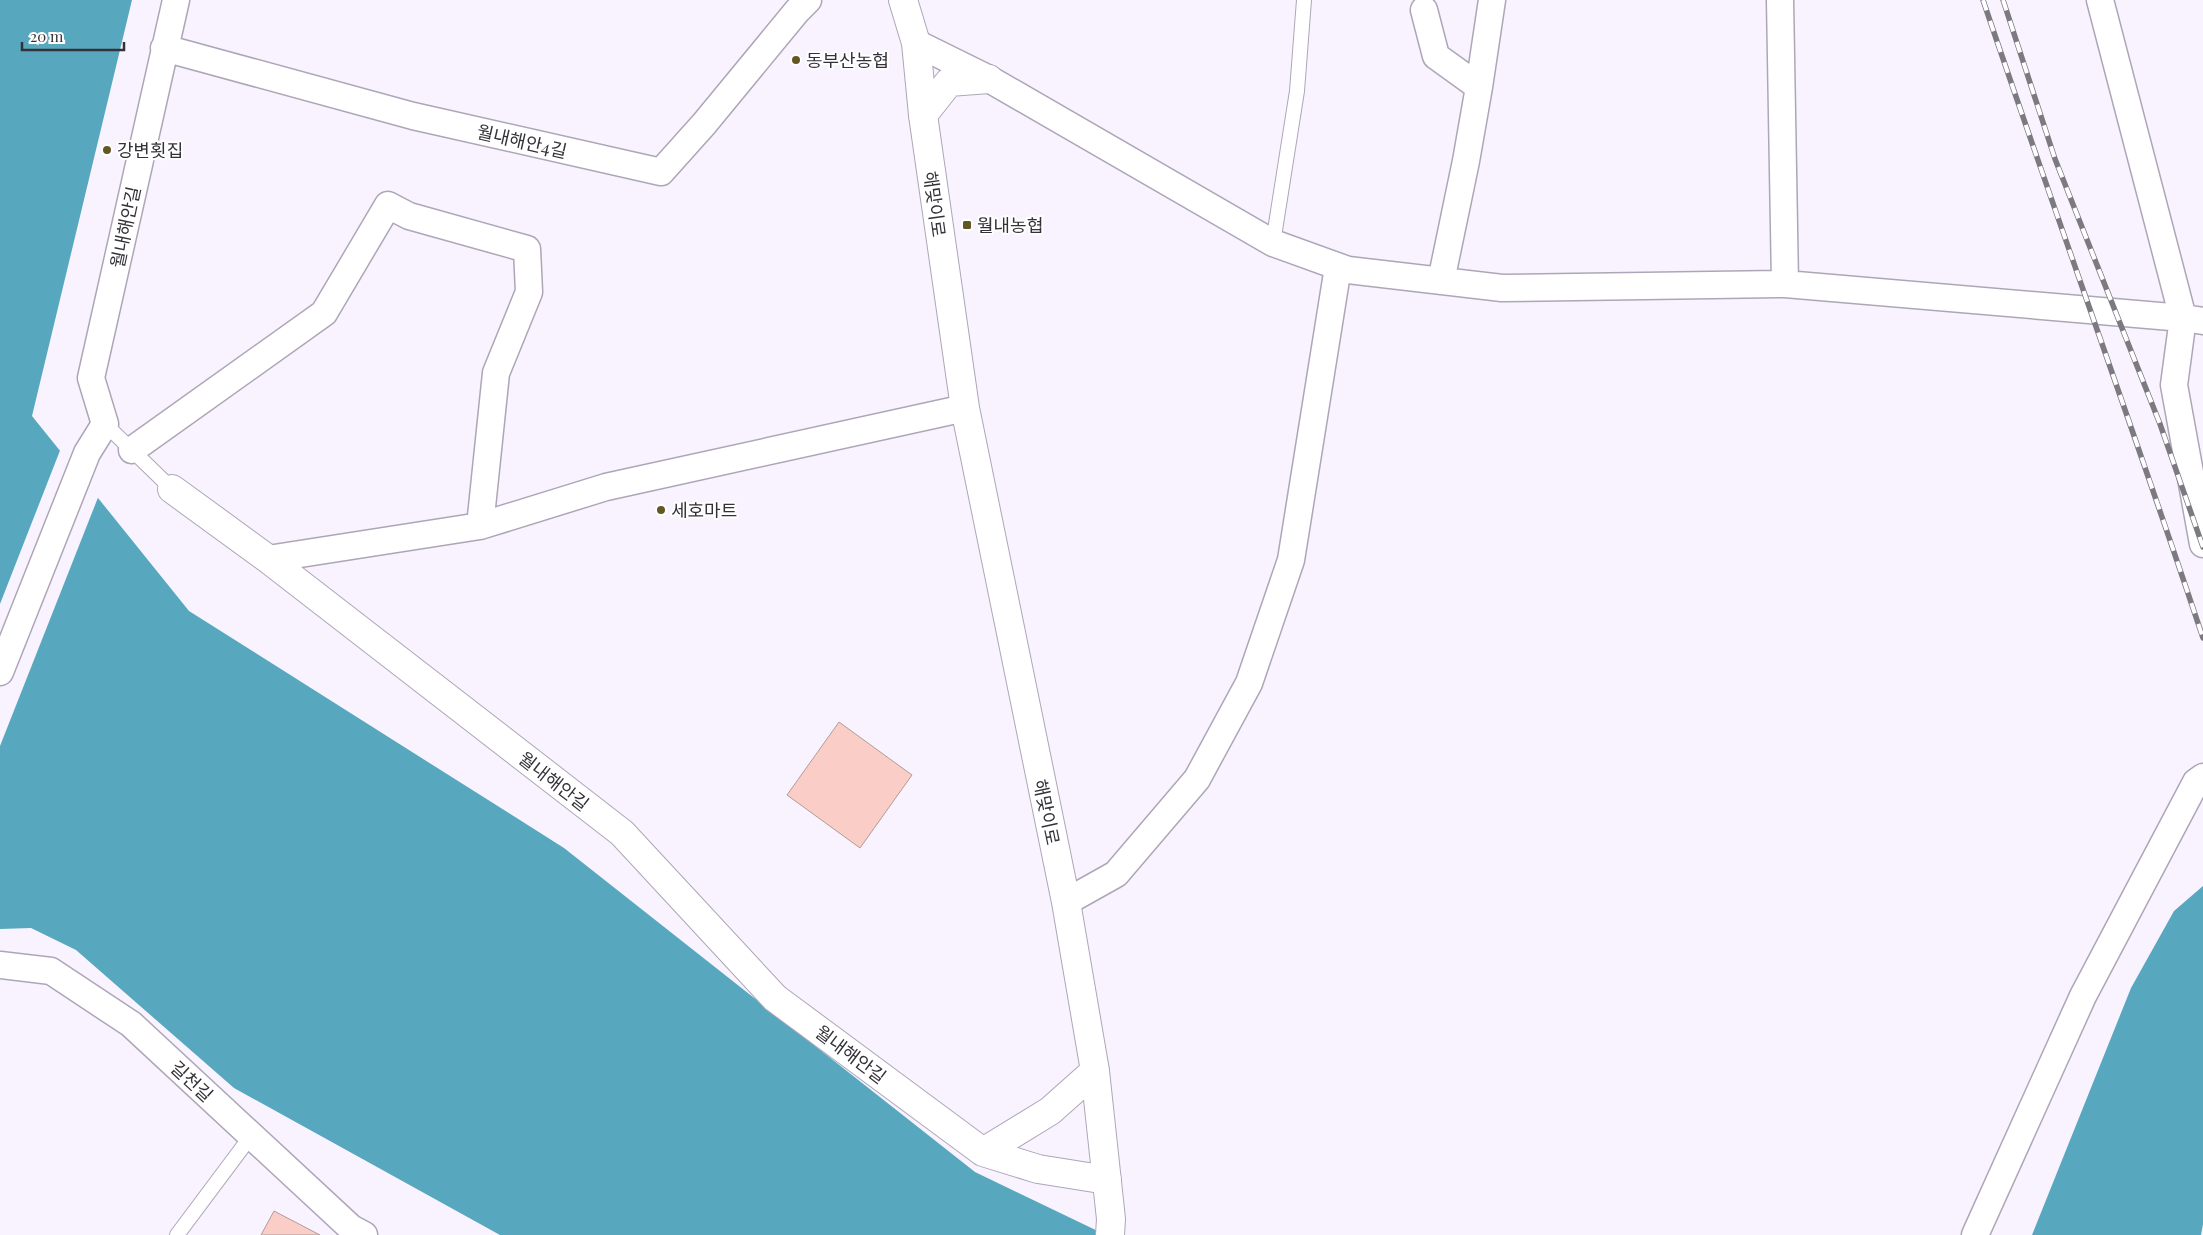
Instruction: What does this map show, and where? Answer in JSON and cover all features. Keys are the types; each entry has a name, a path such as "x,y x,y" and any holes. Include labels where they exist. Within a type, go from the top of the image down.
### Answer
{"street":[{"name":"월내해안길","path":"106,424 92,378 176,0"},
{"name":"월내해안4길","path":"164,48 413,116 661,172 704,124 808,0"},
{"name":"해맞이로","path":"903,0 916,43 922,115 965,408 1066,902 1095,1072 1111,1227"},
{"path":"1441,281 1466,161 1492,0"},
{"path":"1780,0 1785,284"},
{"path":"2100,0 2193,320 2174,385 2203,544"},
{"path":"1424,10 1436,56 1479,87"},
{"path":"916,43 989,80 1272,243 1348,270 1502,288 1785,284 2193,320"},
{"path":"922,115 949,82 989,80"},
{"path":"132,450 324,313 388,206 409,216 527,249 529,292 496,373 480,526"},
{"path":"1066,902 1116,874 1197,779 1249,683 1291,560 1338,267"},
{"path":"268,559 480,526 606,488 965,408"},
{"path":"0,672 87,453 106,424"},
{"name":"월내해안길","path":"172,489 268,559 622,833 775,998 983,1152 1038,1169 1107,1180"},
{"path":"1975,1235 2083,996 2196,782 2203,777"},
{"name":"길천길","path":"0,965 51,971 131,1024 351,1228 364,1235"},
{"path":"983,1152 1050,1111 1095,1072"}],"lane":[{"path":"1272,243 1297,91 1304,0"},
{"path":"106,424 172,489"},
{"path":"178,1235 251,1136"}],"water":[{"path":"0,0 132,0 32,416 189,611 564,848 975,1172 1106,1235 500,1235 234,1088 76,950 31,928 0,929"},
{"path":"2203,886 2203,1224 2201,1235 2032,1235 2131,988 2174,911"}],"pier":[{"path":"61,448 99,495 0,746 0,604"}],"building":[{"path":"839,722 912,775 860,848 787,795"},
{"path":"274,1211 320,1235 261,1235"}],"railway":[{"path":"1983,0 2203,638"},
{"path":"2003,0 2055,159 2160,424 2203,547"}],"place":[{"name":"동부산농협","path":"796,60"},
{"name":"강변횟집","path":"107,150"},
{"name":"월내농협","path":"967,225"},
{"name":"세호마트","path":"661,510"}]}
